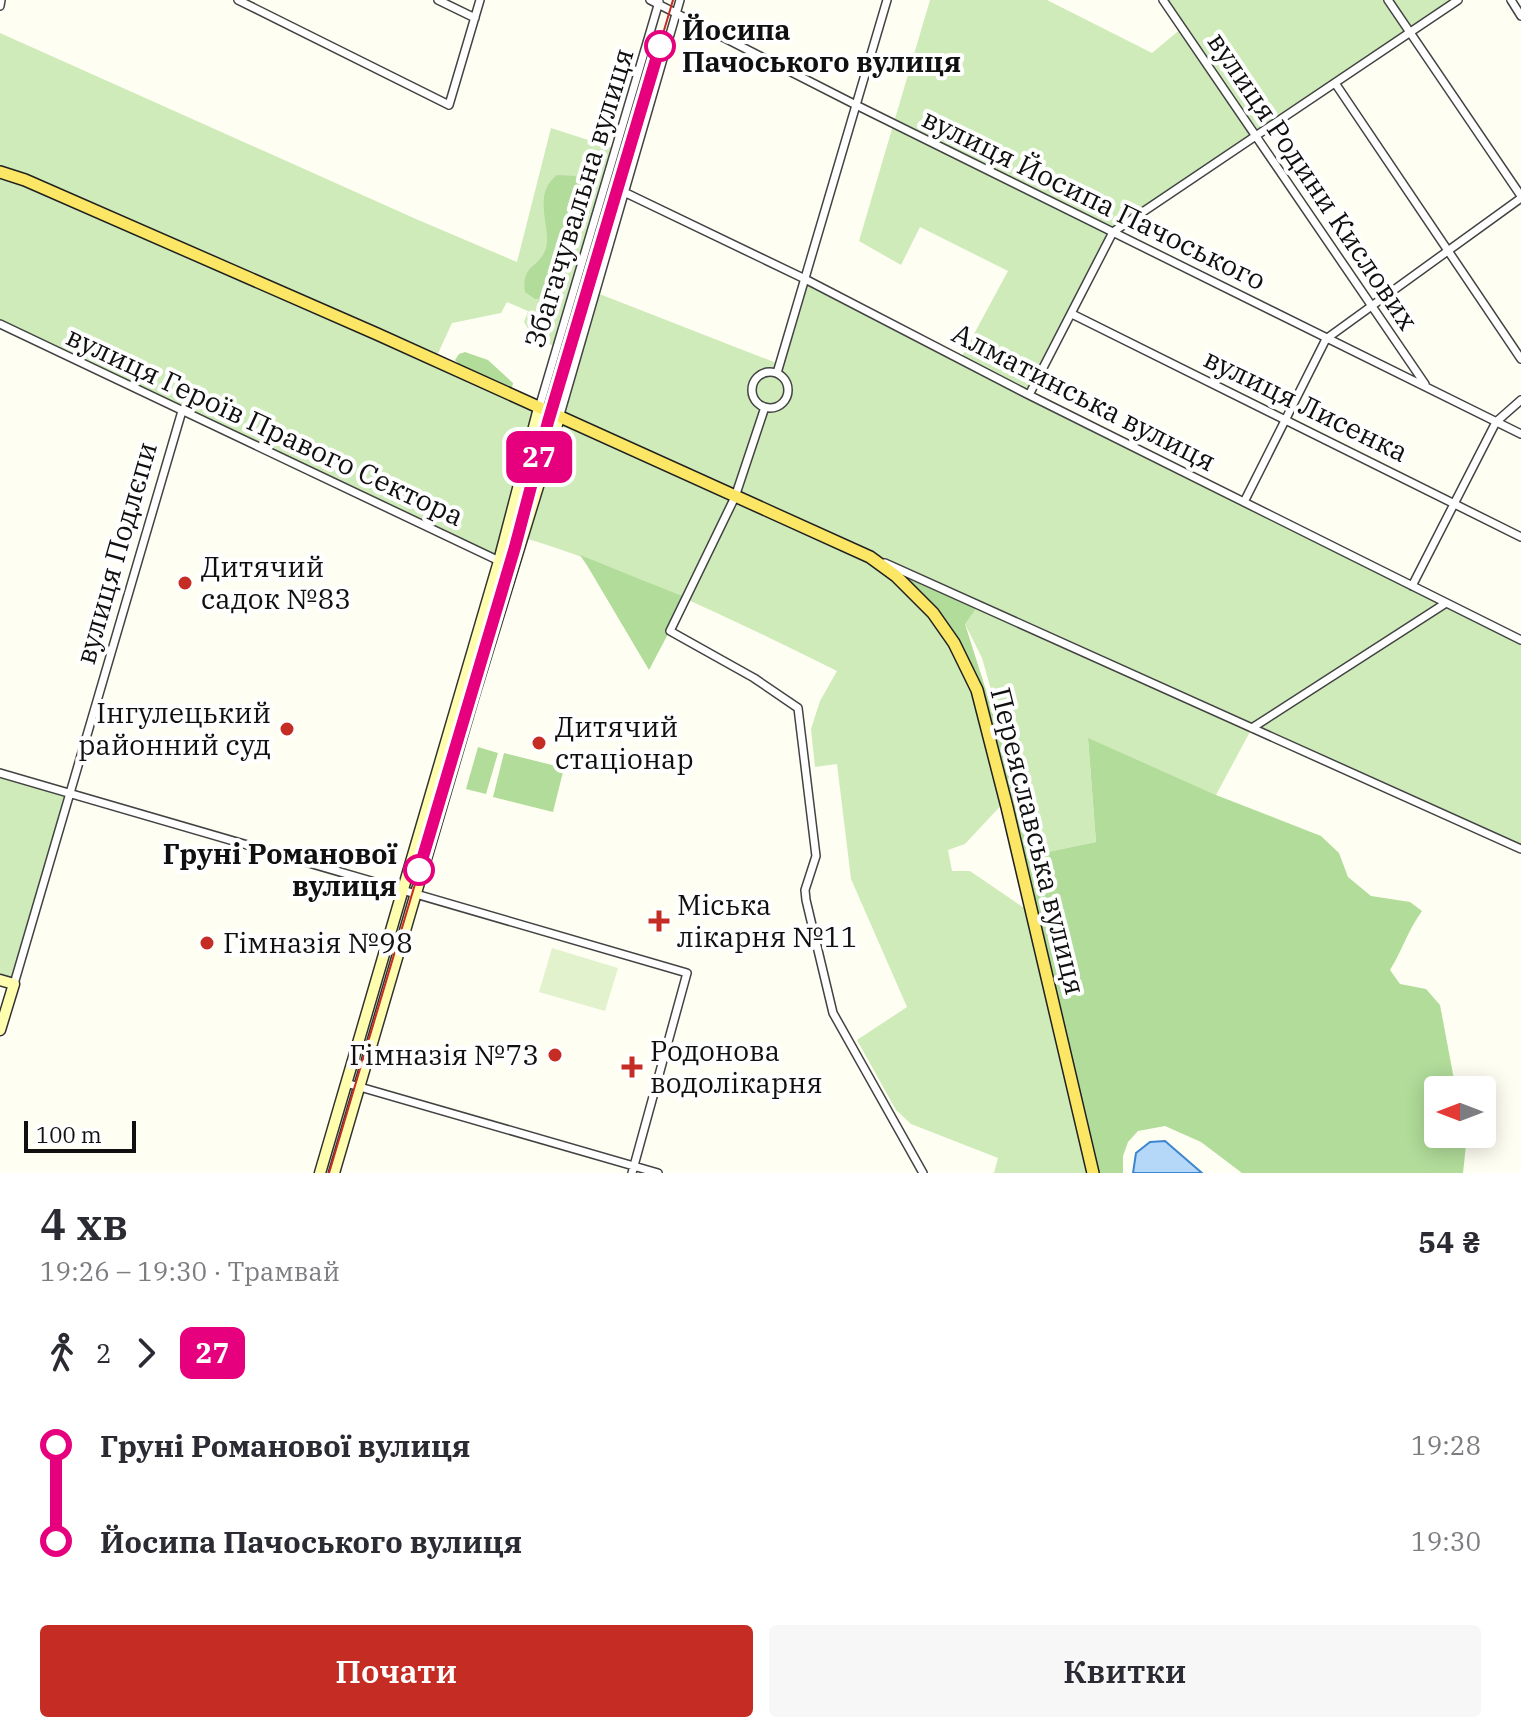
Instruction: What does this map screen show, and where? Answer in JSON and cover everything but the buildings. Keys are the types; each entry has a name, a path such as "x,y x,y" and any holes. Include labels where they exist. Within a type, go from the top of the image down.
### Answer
{"main road":[{"name":"Переяславська вулиця","path":"0,172 127,224 870,557 896,576 933,613 961,656 977,690 1093,1173"},
{"path":"320,1173 499,561 539,408"},
{"path":"334,1173 512,567 559,418"},
{"path":"0,980 14,984"},
{"name":"вулиця Подлєпи","path":"0,1030 14,984"}],"street":[{"path":"238,0 449,105 480,0"},
{"path":"438,0 475,18"},
{"name":"вулиця Йосипа Пачоського","path":"650,0 1521,434"},
{"name":"Збагачувальна вулиця","path":"559,418 680,0"},
{"path":"777,373 887,0"},
{"name":"вулиця Родини Кислових","path":"1163,0 1426,386"},
{"path":"1244,502 1326,339 1521,197 1388,0"},
{"path":"1029,395 1113,232 1458,0"},
{"path":"1511,0 1521,16"},
{"name":"Збагачувальна вулиця","path":"539,408 659,2"},
{"path":"1335,83 1521,359"},
{"name":"Алматинська вулиця","path":"626,193 805,279 1029,395 1521,640"},
{"name":"вулиця Лисенка","path":"1072,314 1521,537"},
{"name":"вулиця Героїв Правого Сектора","path":"0,324 512,567"},
{"path":"763,373 777,373 788,385 787,396 777,406 765,407 753,396 753,384 763,373"},
{"path":"1412,586 1496,422 1521,400"},
{"path":"765,407 735,497 670,631 754,678 798,708 816,856 805,890 806,900 833,1013 923,1173"},
{"name":"вулиця Подлєпи","path":"14,984 182,411"},
{"path":"870,557 1521,849"},
{"path":"1252,728 1446,603"},
{"path":"0,773 687,973 633,1170"},
{"path":"346,1083 633,1170 658,1173"}],"green space":[{"path":"930,0 1047,0 1152,53 1182,28 1164,0 1458,0 1113,232 1030,395 1521,640 1521,849 1252,728 1216,795 1088,739 1096,842 1038,854 982,658 965,624 933,613 968,668 1006,800 965,844 948,850 952,871 970,871 1033,914 1093,1173 994,1173 998,1158 911,1124 896,1110 857,1040 907,1007 851,879 837,764 815,767 811,729 820,701 837,671 643,580 522,537 597,293 779,364 805,279 961,358 1008,271 920,227 901,265 859,241"},
{"path":"0,33 517,262 551,128 616,149 557,348 531,334 524,322 528,311 507,302 501,313 452,323 435,360 539,408 499,561 0,324"},
{"path":"557,175 575,176 584,182 586,205 562,252 551,287 543,299 535,299 525,292 526,276 546,248 545,192"},
{"path":"465,352 488,360 513,383 512,388 461,366 455,360"},
{"path":"580,555 687,598 649,670 588,567"},
{"path":"910,573 979,604 965,624 1038,854 1096,842 1088,738 1216,795 1321,836 1339,853 1348,877 1371,896 1410,902 1422,911 1390,970 1400,984 1426,989 1440,1005 1453,1076 1424,1076 1424,1148 1466,1148 1463,1173 1242,1173 1201,1142 1165,1126 1138,1131 1128,1142 1123,1156 1123,1173 1093,1173 977,690 954,643 896,576"},
{"path":"478,747 498,753 486,794 466,789"},
{"path":"504,753 564,768 553,812 493,797"},
{"path":"0,773 71,794 14,984 0,980"},
{"path":"552,948 618,968 605,1011 539,992"}],"water":[{"path":"1165,1141 1202,1173 1133,1173 1136,1153 1150,1142"}],"tram line":[{"path":"329,1173 510,565 548,422 673,0"},
{"name":"27","path":"419,870 660,46"}],"place":[{"name":"Йосипа Пачоського вулиця","path":"660,46"},
{"name":"Дитячий садок №83","path":"185,583"},
{"name":"Інгулецький районний суд","path":"287,729"},
{"name":"Дитячий стаціонар","path":"539,743"},
{"name":"Груні Романової вулиця","path":"419,870"},
{"name":"Міська лікарня №11","path":"659,921"},
{"name":"Гімназія №98","path":"207,943"},
{"name":"Гімназія №73","path":"555,1055"},
{"name":"Родонова водолікарня","path":"632,1067"}]}
